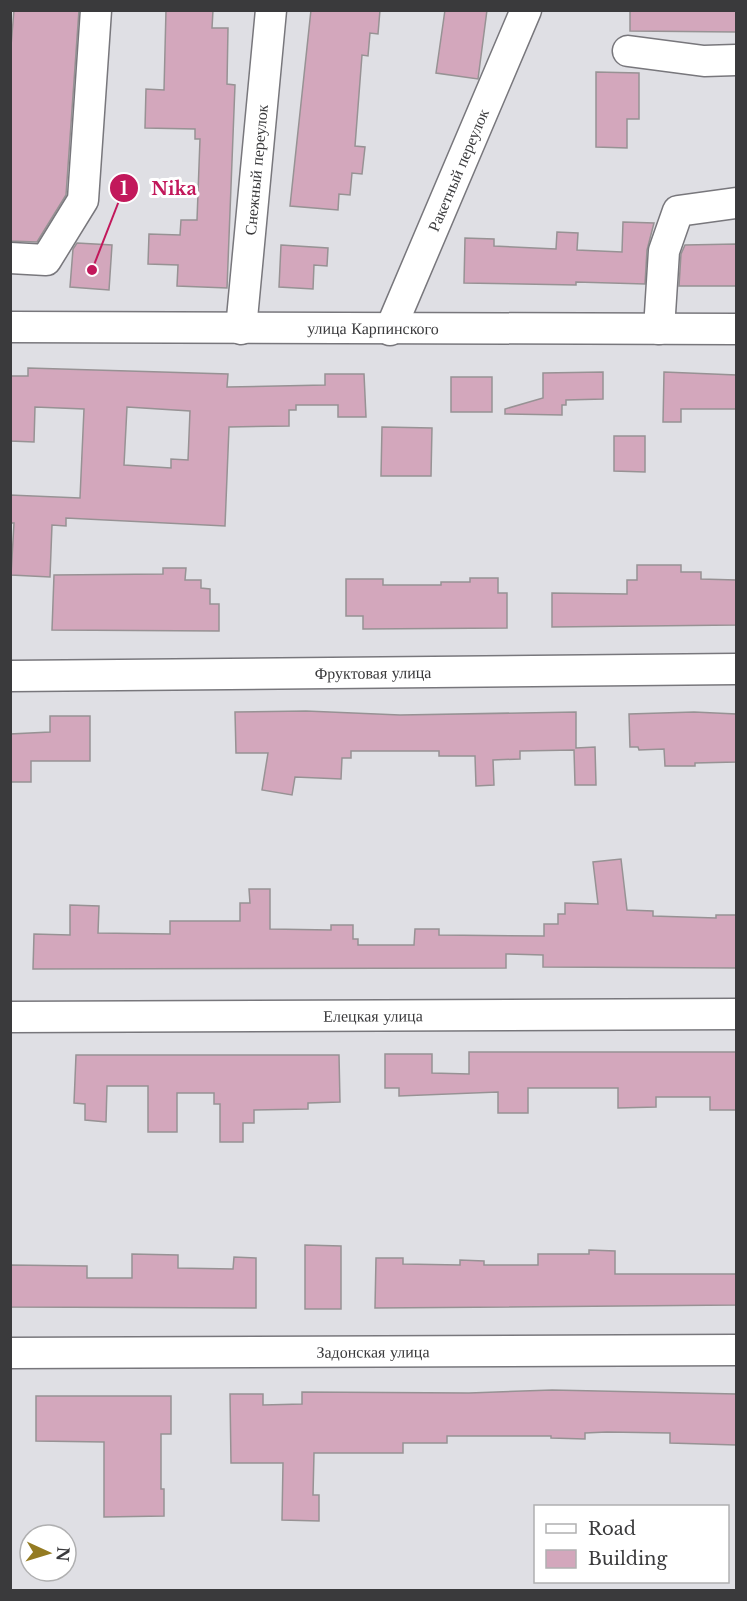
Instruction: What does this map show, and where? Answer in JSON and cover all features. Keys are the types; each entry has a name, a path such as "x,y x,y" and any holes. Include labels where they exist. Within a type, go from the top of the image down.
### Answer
{"street":[{"path":"10,258 46,260 83,200 96,10"},
{"name":"Снежный переулок","path":"241,329 271,10"},
{"name":"Ракетный переулок","path":"390,330 526,10"},
{"path":"628,51 704,61 736,60"},
{"path":"658,329 664,251 678,211 736,203"},
{"name":"улица Карпинского","path":"10,327 390,330 736,329"},
{"name":"Фруктовая улица","path":"10,676 736,669"},
{"name":"Елецкая улица","path":"10,1017 736,1014"},
{"name":"Задонская улица","path":"10,1353 736,1350"}],"building":[{"path":"14,10 79,10 66,195 37,242 10,241 10,58"},
{"path":"166,10 213,10 212,28 228,28 227,84 235,85 227,288 177,286 178,265 148,264 149,234 180,235 181,220 197,220 200,139 195,139 195,129 145,128 146,89 164,90"},
{"path":"311,10 380,10 378,34 370,33 368,56 362,55 355,146 365,147 362,174 352,173 350,195 339,194 338,210 290,206"},
{"path":"445,10 487,10 478,79 436,73"},
{"path":"630,10 736,10 736,32 630,31"},
{"path":"596,72 639,73 639,119 627,119 627,148 596,147"},
{"path":"623,222 654,223 647,250 645,284 464,283 465,238 494,239 494,246 556,249 557,232 578,233 577,250 622,252"},
{"path":"77,243 112,245 109,290 70,287 73,249"},
{"path":"736,244 736,286 679,286 681,254 685,245"},
{"path":"281,245 328,248 327,266 314,265 313,289 279,287"},
{"path":"28,368 228,374 227,387 325,385 325,374 364,374 366,417 338,417 338,405 296,405 296,410 289,410 289,426 229,427 225,526 66,518 66,526 52,525 50,577 11,575 14,523 10,523 10,495 80,498 84,409 35,407 34,442 10,441 10,376 28,376","holes":["127,407 190,411 188,460 171,459 171,468 124,465"]},
{"path":"603,372 603,399 566,400 566,405 562,405 562,415 505,414 505,409 543,398 543,373"},
{"path":"664,372 736,375 736,409 681,409 681,422 663,422"},
{"path":"451,377 492,377 492,412 451,412"},
{"path":"382,427 432,428 431,476 381,476"},
{"path":"614,436 645,436 645,472 614,471"},
{"path":"637,565 681,565 681,572 701,572 701,579 736,580 736,625 552,627 552,593 627,594 627,580 637,580"},
{"path":"163,568 186,568 185,580 201,580 201,588 210,589 210,604 219,604 219,631 52,630 54,575 163,574"},
{"path":"470,578 498,578 498,593 507,593 507,628 363,629 363,616 346,616 346,579 383,579 383,585 441,585 441,582 470,582"},
{"path":"306,711 400,715 576,712 576,748 595,747 596,785 575,785 574,750 520,751 520,759 493,760 494,785 476,786 475,756 439,756 439,751 351,751 351,758 342,758 341,779 295,777 292,795 262,790 268,753 236,753 235,712"},
{"path":"694,712 736,714 736,762 665,766 664,749 639,750 638,747 630,747 629,714"},
{"path":"50,716 90,716 90,761 31,761 31,782 10,782 10,734 50,732"},
{"path":"621,859 627,910 653,911 653,916 716,918 716,915 736,915 736,968 543,967 543,955 506,954 506,968 33,969 34,934 70,935 70,905 99,906 98,933 170,934 170,921 240,921 240,903 250,903 249,889 270,889 270,929 331,930 331,925 353,925 353,939 358,939 358,945 414,945 415,929 439,929 439,935 544,936 544,924 558,924 558,914 565,914 565,903 598,904 593,862"},
{"path":"469,1052 736,1052 736,1110 710,1110 710,1097 656,1097 656,1107 618,1108 618,1088 528,1088 528,1113 498,1113 498,1092 399,1096 399,1088 385,1088 385,1054 432,1054 432,1073 469,1074"},
{"path":"76,1055 339,1055 340,1102 308,1103 308,1109 254,1110 254,1123 243,1123 243,1142 220,1142 220,1104 214,1104 214,1093 177,1093 177,1132 148,1132 148,1086 107,1086 106,1122 85,1120 85,1104 74,1103"},
{"path":"305,1245 341,1246 341,1309 305,1309"},
{"path":"589,1250 615,1251 615,1274 736,1274 736,1305 375,1308 376,1258 403,1258 403,1264 460,1265 460,1260 484,1261 484,1265 538,1265 538,1254 589,1254"},
{"path":"132,1254 178,1255 178,1268 233,1269 234,1257 256,1258 256,1308 10,1307 10,1265 87,1266 87,1278 132,1278"},
{"path":"552,1390 736,1394 736,1445 670,1443 670,1433 607,1432 585,1433 585,1439 551,1438 551,1436 447,1436 447,1443 403,1443 403,1453 314,1453 313,1495 319,1495 319,1521 282,1520 283,1463 231,1463 230,1394 263,1394 263,1405 302,1404 302,1392 469,1393"},
{"path":"36,1396 171,1396 171,1434 161,1434 161,1489 164,1489 164,1516 104,1517 104,1442 36,1441"}],"place":[{"name":"Nika","path":"92,270"}]}
